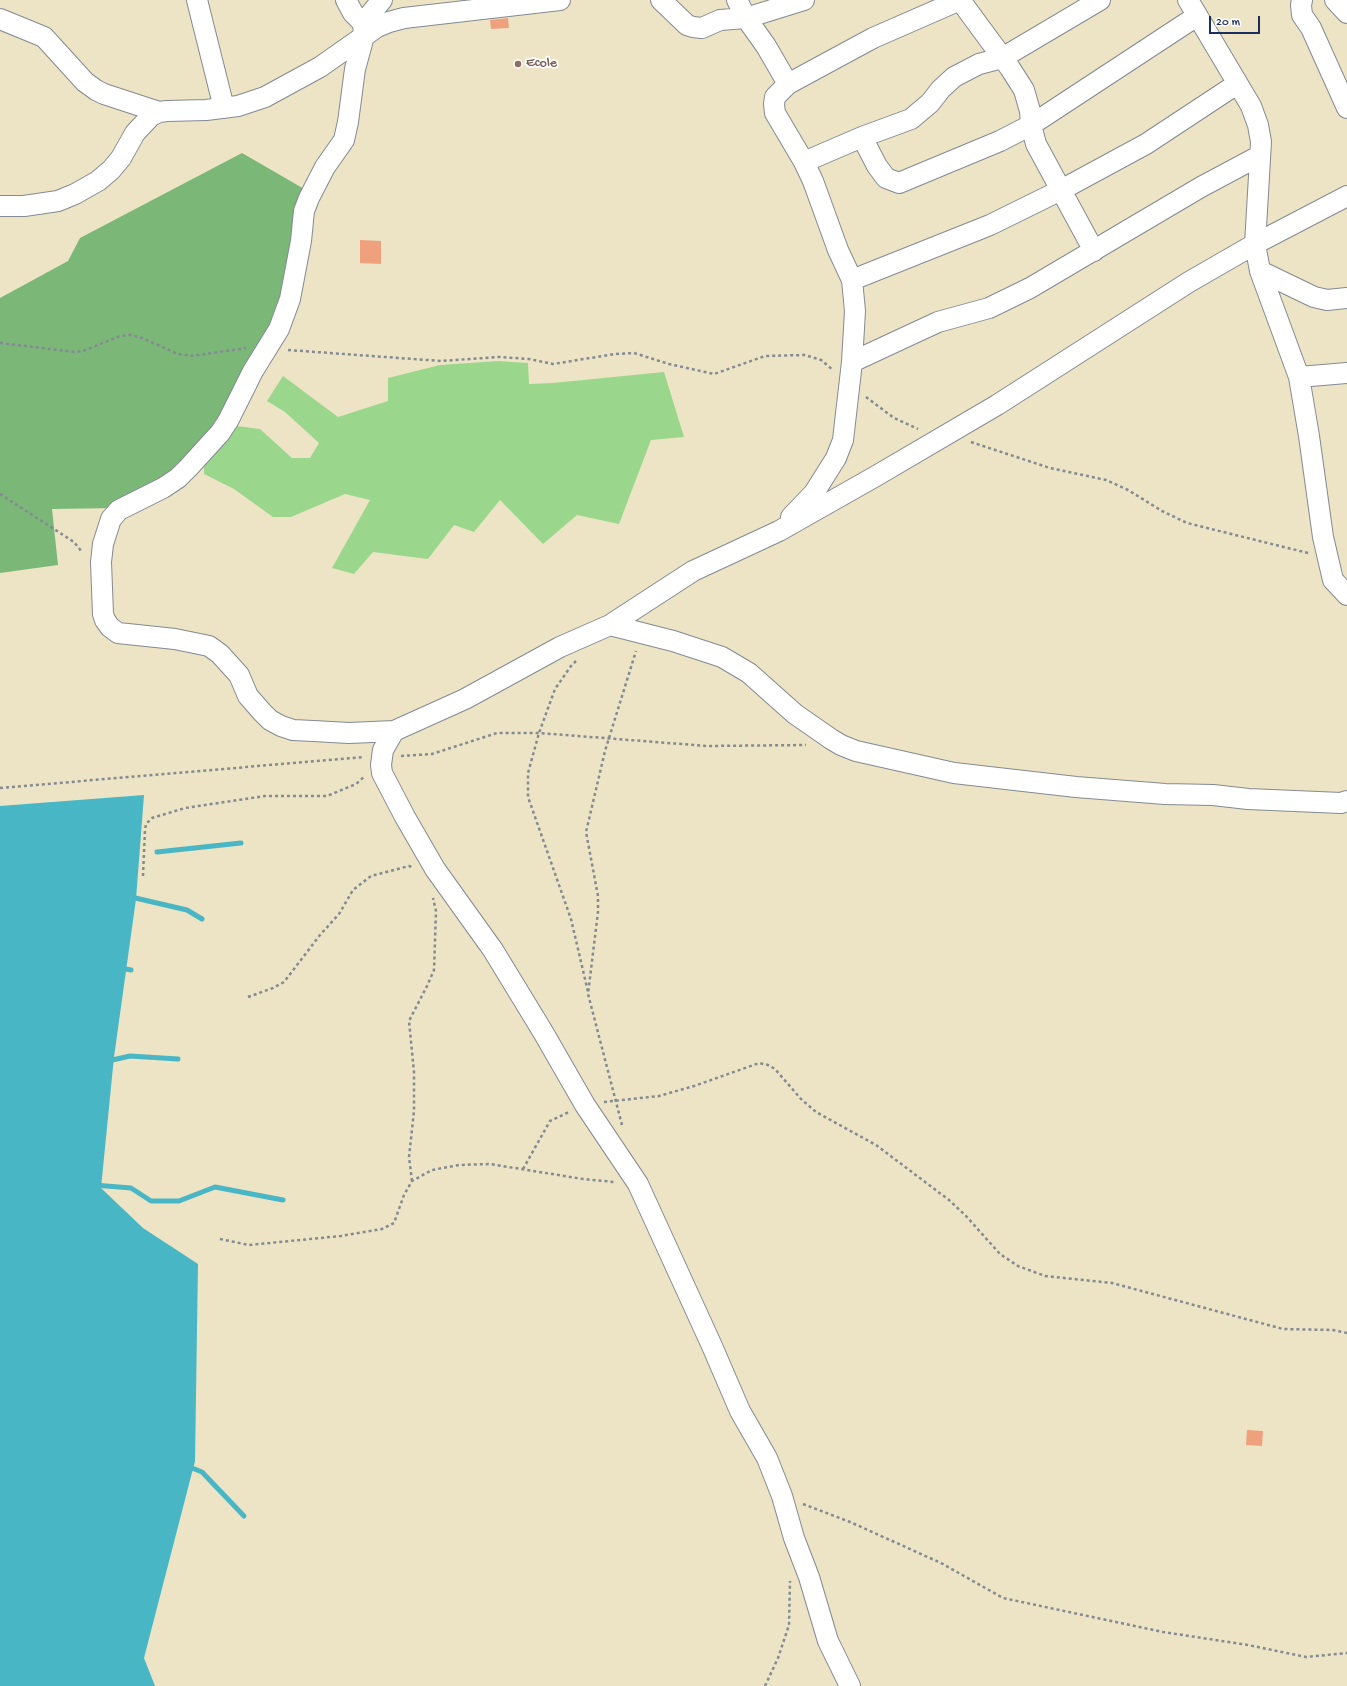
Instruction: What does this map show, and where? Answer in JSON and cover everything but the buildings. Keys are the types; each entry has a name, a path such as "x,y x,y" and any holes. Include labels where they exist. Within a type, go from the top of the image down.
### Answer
{"street":[{"path":"197,0 224,108"},
{"path":"346,0 364,30"},
{"path":"382,0 364,30 355,69 344,140 325,167 304,211 301,241 288,308 279,329 253,371 228,421 220,433 189,467 163,488 119,510 112,519 103,544 101,562 103,614 110,627 118,633 175,639 209,646 220,654 239,676 248,696 270,720 281,726 294,730 349,733 394,731 465,698 560,647 610,625 693,571 778,530 948,435 997,406 1189,282 1255,244 1347,196"},
{"path":"0,206 24,206 58,201 74,194 98,181 112,170 141,125 151,116 159,112 185,109 206,110 246,104 277,91 320,67 364,30 404,18 560,0"},
{"path":"661,0 688,25 702,28 730,18 746,18 804,0"},
{"path":"737,0 746,18 766,46 788,84"},
{"path":"778,530 814,493 836,458 843,440 850,385 855,311 852,280 838,250 813,180 775,113 775,97 788,84 873,38 960,0 1024,90 1030,111 1031,125 1036,144 1094,251"},
{"path":"804,162 862,137 911,119 930,103 941,89 954,77 979,64 1002,58 1100,0"},
{"path":"1302,0 1302,15 1317,40 1347,108"},
{"path":"1335,0 1347,13"},
{"path":"862,137 876,166 886,178 899,183 1000,141 1031,125 1192,8 1251,106 1258,125 1261,142 1255,244 1260,271 1299,377 1310,436 1323,537 1333,580 1347,595"},
{"path":"0,19 44,37 85,82 96,90 159,112"},
{"path":"852,280 990,225 1061,190 1146,144 1238,84"},
{"path":"852,362 938,322 988,308 1030,288 1201,187 1259,156"},
{"path":"1260,271 1314,297 1326,300 1347,298"},
{"path":"1299,377 1347,373"},
{"path":"610,625 673,641 722,657 749,673 795,714 821,730 831,739 856,751 954,773 1076,787 1165,794 1213,794 1248,799 1341,803 1347,801"},
{"path":"394,731 383,750 381,757 382,773 405,817 435,868 493,950 585,1105 638,1184 740,1411 767,1458 782,1496 794,1538 809,1577 828,1641 850,1686"}],"path":[{"path":"0,343 75,352 83,351 120,336 131,335 142,338 178,354 192,356 254,347 267,350 304,350 441,361 499,357 529,359 552,364 615,354 634,353 669,364 714,374 765,356 805,355 820,360 894,418 917,429 948,435 1005,452 1050,468 1106,480 1128,490 1162,511 1187,523 1328,558"},
{"path":"0,494 74,542 82,551 83,558"},
{"path":"577,661 571,666 555,689 539,733 528,773 528,797 571,919 588,994"},
{"path":"0,788 371,757 432,754 497,733 539,733 707,746 809,745"},
{"path":"143,876 144,830 146,824 152,818 185,808 265,796 327,796 356,784 366,775"},
{"path":"248,997 273,988 284,982 320,935 339,914 353,890 371,876 409,866 426,871 435,868"},
{"path":"412,1181 409,1157 414,1112 414,1072 409,1021 434,970 436,911 431,891"},
{"path":"523,1169 550,1121 585,1105 615,1100 659,1096 694,1086 759,1063 768,1065 775,1069 801,1099 816,1112 876,1145 949,1200 966,1216 1000,1254 1018,1266 1045,1276 1112,1283 1283,1329 1333,1330 1347,1333"},
{"path":"782,1496 850,1522 941,1563 1003,1598 1163,1632 1248,1645 1306,1656 1347,1652"},
{"path":"765,1686 778,1658 789,1625 790,1575"}],"green space":[{"path":"242,153 306,190 287,281 271,335 232,402 188,465 118,508 52,509 58,565 0,573 0,298 68,261 80,238"},
{"path":"498,361 528,363 529,384 664,372 684,437 651,440 619,524 577,515 543,544 500,500 474,532 454,525 428,559 373,552 354,574 332,568 370,500 345,494 291,517 273,517 234,489 204,474 204,443 221,424 260,429 292,458 310,458 319,443 285,412 267,401 283,376 338,417 388,401 388,378 440,365"}],"water":[{"path":"144,795 136,899 114,1057 101,1188 143,1228 198,1264 195,1461 144,1658 155,1686 0,1686 0,806"}],"waterway":[{"path":"157,852 241,843"},
{"path":"131,897 187,910 202,919"},
{"path":"120,968 131,970"},
{"path":"108,1061 130,1056 178,1059"},
{"path":"94,1185 131,1188 151,1201 179,1201 215,1187 283,1200"},
{"path":"187,1466 202,1472 244,1516"}],"place":[{"name":"Ecole","path":"518,64"}]}
